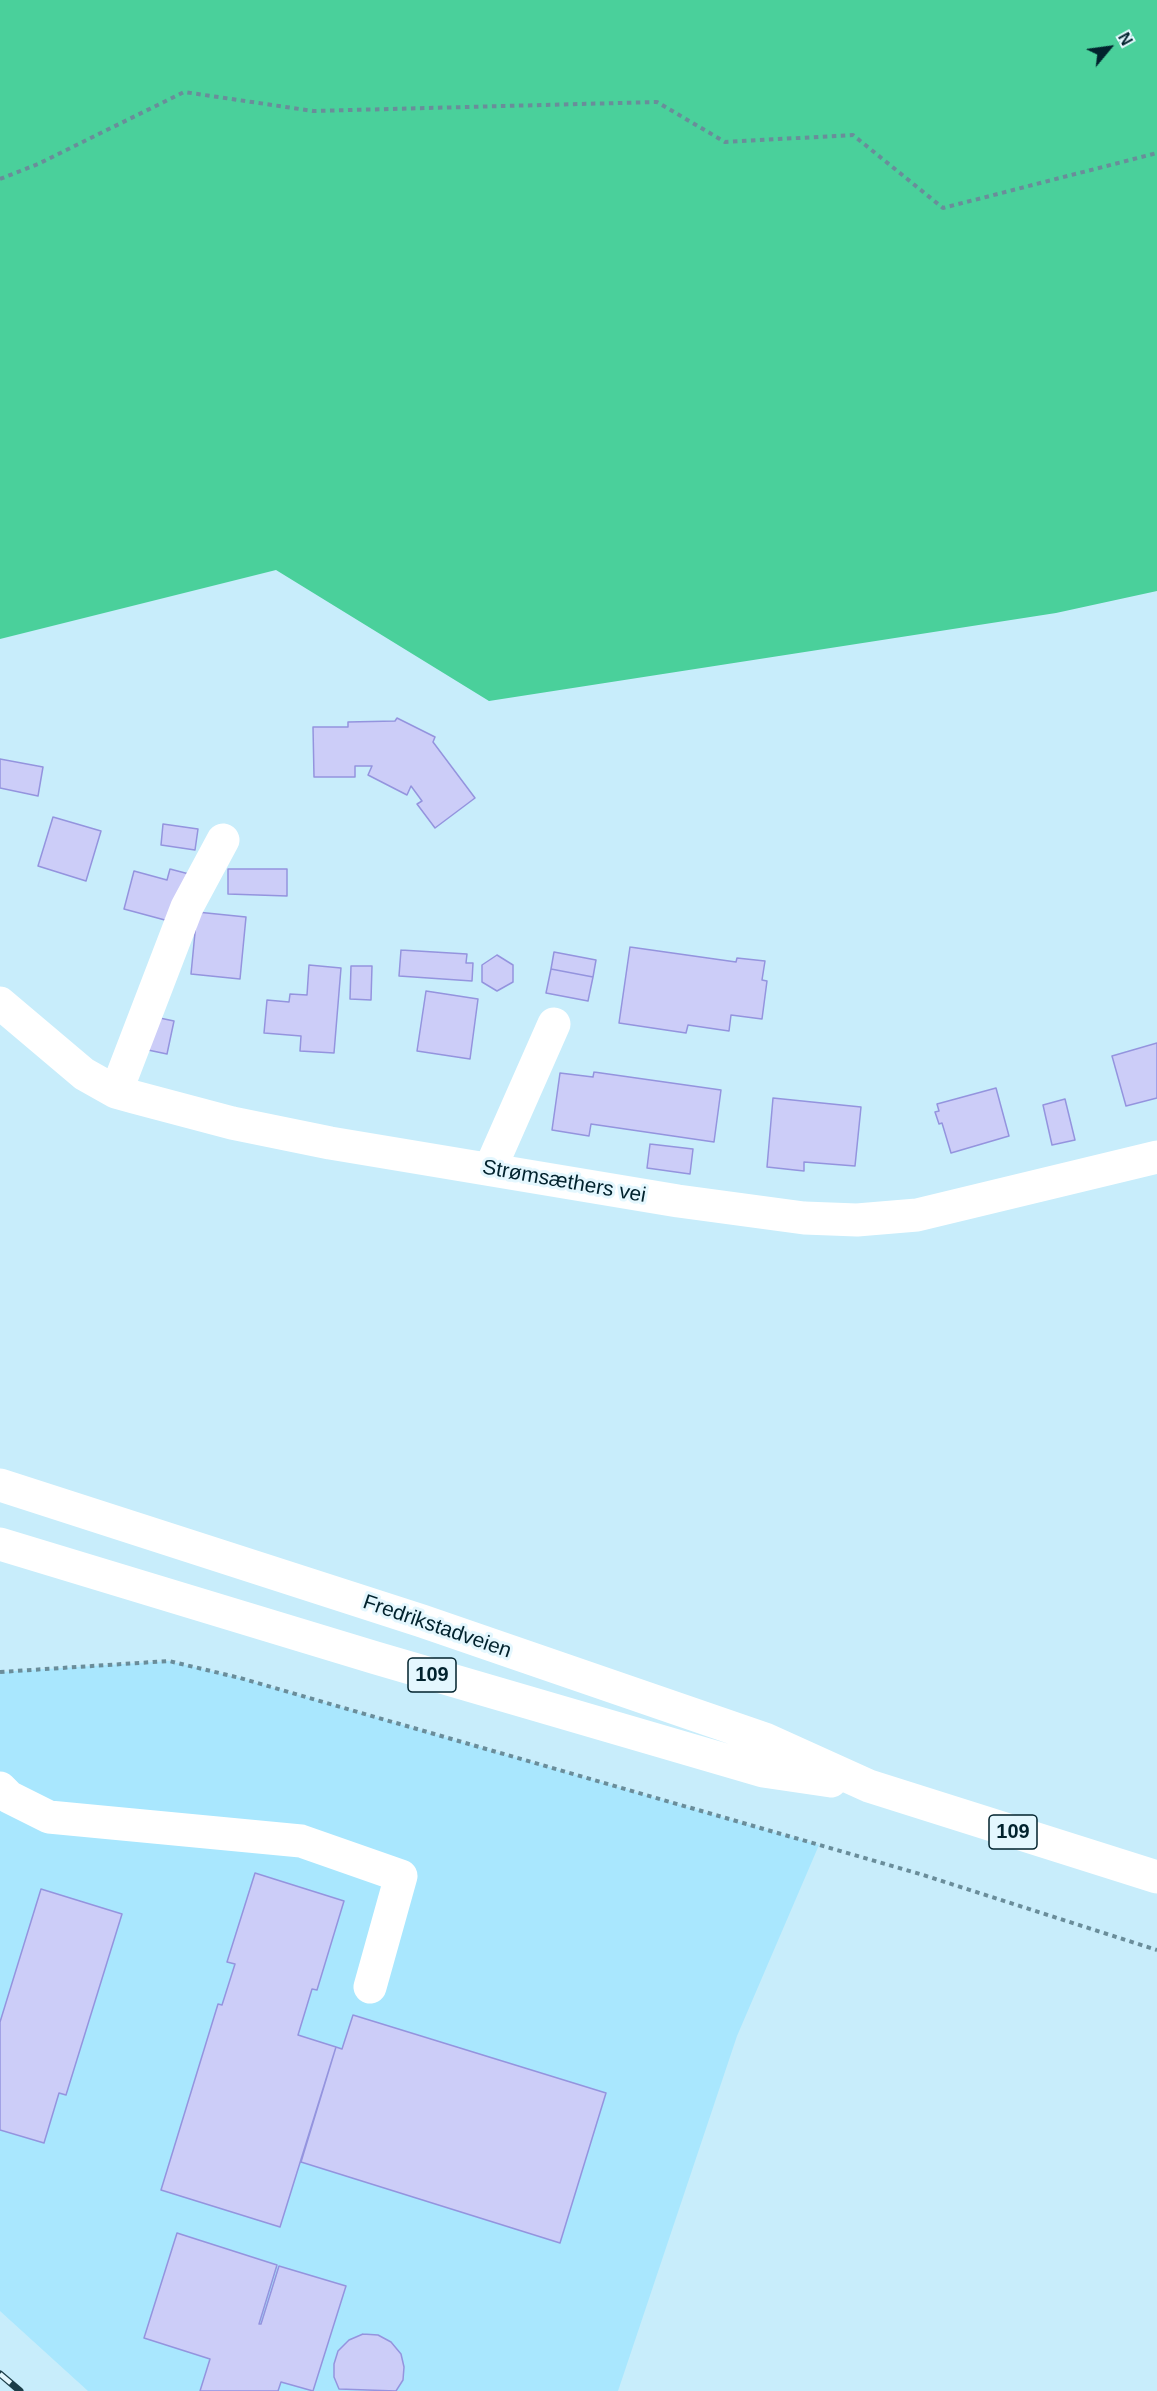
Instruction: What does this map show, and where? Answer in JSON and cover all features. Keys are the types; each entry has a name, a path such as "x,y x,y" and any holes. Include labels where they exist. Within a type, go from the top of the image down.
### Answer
{"main road":[{"path":"116,1092 187,907 223,840"},
{"name":"Strømsæthers vei","path":"0,1003 84,1074 116,1092 232,1123 678,1201 804,1218 857,1220 917,1215 1157,1157"},
{"path":"490,1169 554,1024"},
{"name":"Fredrikstadveien","path":"1,1488 422,1621 765,1739 869,1786 1157,1877"},
{"name":"Fredrikstadveien","path":"0,1544 376,1658 763,1771 869,1786"},
{"path":"0,1788 9,1797 49,1817 301,1841 401,1876 370,1987"}],"path":[{"path":"0,179 38,164 184,92 313,111 657,102 725,142 853,135 943,208 1157,153"},
{"path":"0,1672 169,1661 230,1676 920,1874 1157,1950"}],"shaded area":[{"path":"169,1661 240,1678 819,1845 737,2036 618,2391 88,2391 0,2311 0,1672"}],"green space":[{"path":"0,0 1157,0 1157,591 1056,613 489,701 276,570 0,639"}],"building":[{"path":"397,718 435,737 433,742 475,798 435,828 417,804 422,801 411,786 407,795 368,775 372,766 355,766 355,777 314,777 313,727 348,727 348,722 395,721"},
{"path":"0,759 43,767 38,796 0,788"},
{"path":"53,817 101,831 86,881 38,866"},
{"path":"163,824 198,829 195,850 161,845"},
{"path":"170,869 189,874 176,923 124,909 134,871 167,880"},
{"path":"228,869 287,869 287,896 228,894"},
{"path":"197,912 246,917 240,979 191,974"},
{"path":"630,947 736,962 737,958 765,961 762,980 767,981 762,1019 731,1015 729,1031 688,1025 686,1033 619,1023"},
{"path":"401,950 467,954 466,963 473,963 472,981 399,976"},
{"path":"554,952 596,960 593,977 551,969"},
{"path":"497,955 513,965 513,982 497,991 482,982 482,965"},
{"path":"309,965 341,968 334,1053 300,1051 301,1036 264,1033 267,1000 289,1002 290,994 307,995"},
{"path":"351,966 372,966 371,1000 350,999"},
{"path":"551,969 593,977 588,1001 546,993"},
{"path":"426,991 478,999 470,1059 417,1051"},
{"path":"155,1017 174,1021 167,1054 148,1050"},
{"path":"1157,1043 1157,1098 1126,1106 1112,1056"},
{"path":"594,1072 721,1090 714,1142 591,1124 589,1136 552,1130 560,1073 593,1077"},
{"path":"996,1088 1009,1136 951,1153 942,1123 939,1124 935,1112 939,1111 937,1104"},
{"path":"773,1098 861,1107 855,1166 804,1162 804,1171 767,1167"},
{"path":"1065,1099 1075,1140 1052,1145 1043,1105"},
{"path":"650,1144 693,1149 690,1174 647,1168"},
{"path":"255,1873 344,1901 317,1990 312,1989 298,2035 336,2047 280,2227 161,2190 218,2004 222,2005 235,1964 227,1962"},
{"path":"41,1889 122,1914 66,2095 59,2093 44,2143 0,2130 0,2022"},
{"path":"353,2015 606,2093 560,2243 301,2162 336,2047 342,2049"},
{"path":"177,2233 277,2265 259,2324 261,2324 279,2266 346,2286 313,2391 281,2382 278,2391 200,2391 210,2359 144,2338"},
{"path":"363,2334 378,2335 391,2342 401,2354 404,2367 403,2380 396,2391 339,2389 334,2377 334,2364 338,2351 349,2340"}],"railway":[{"path":"0,2374 20,2391"}]}
